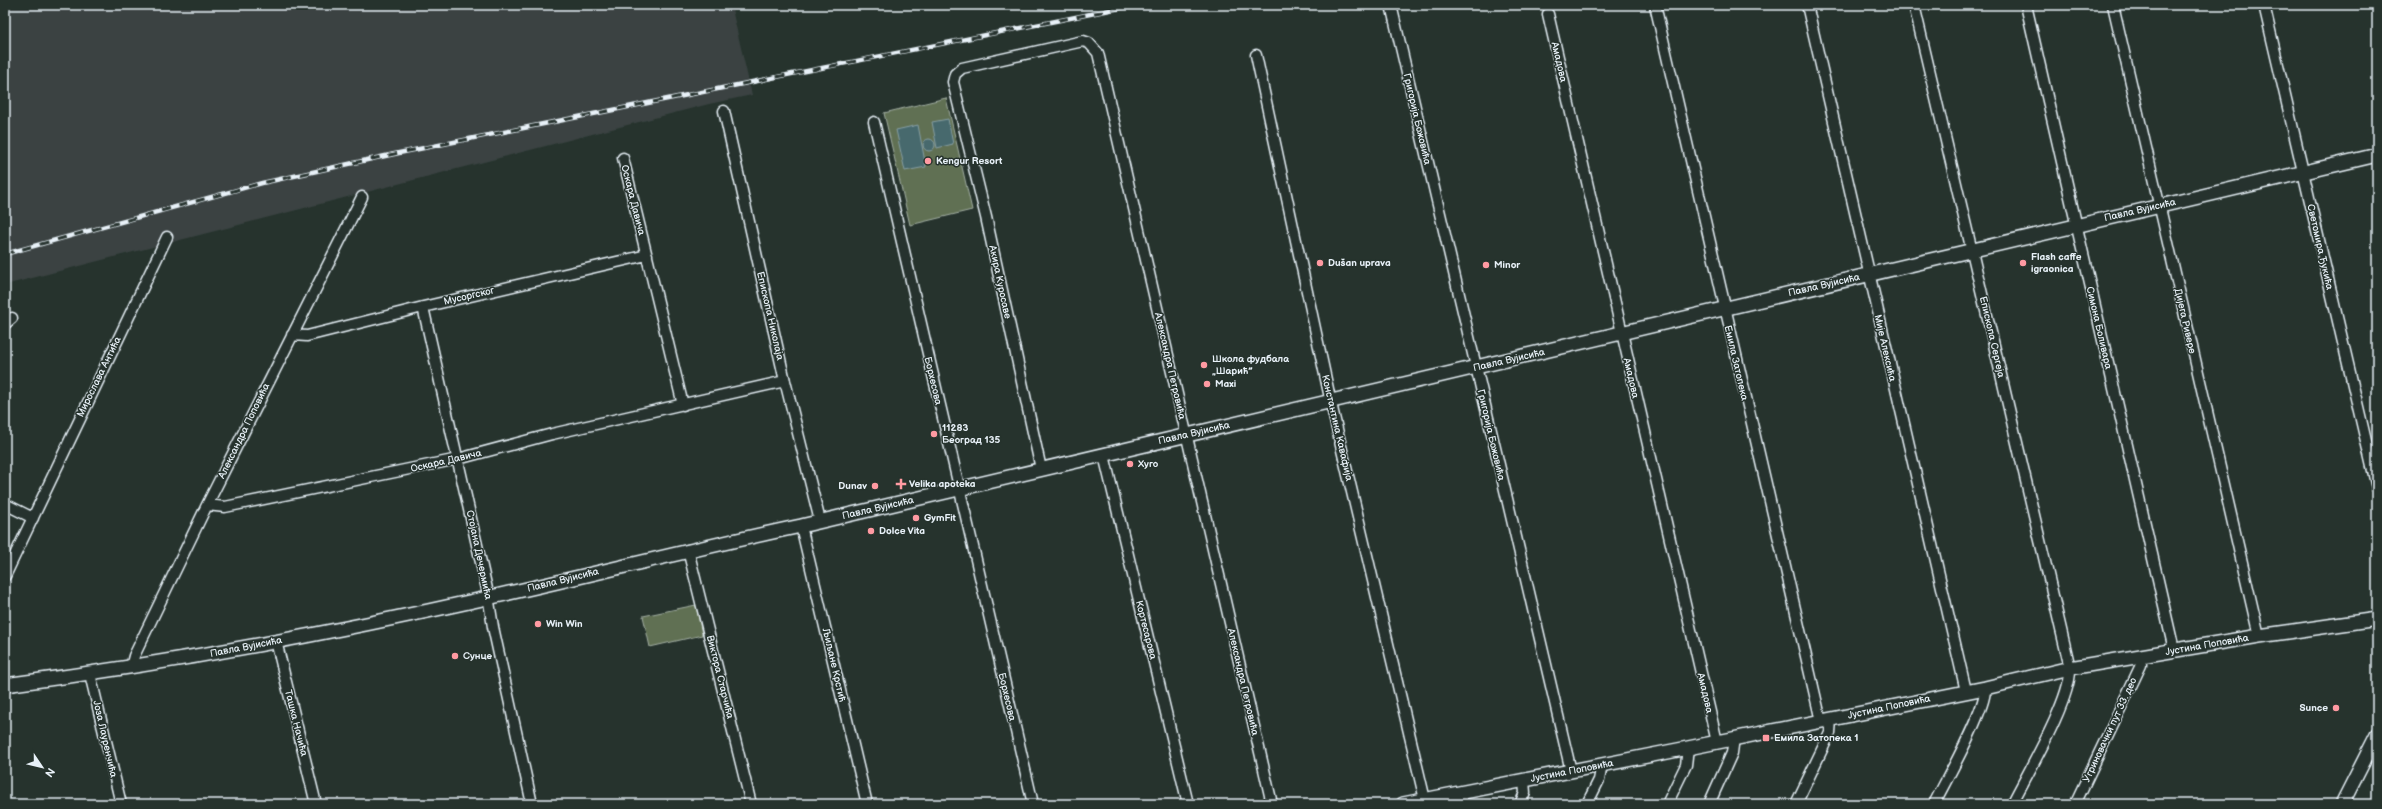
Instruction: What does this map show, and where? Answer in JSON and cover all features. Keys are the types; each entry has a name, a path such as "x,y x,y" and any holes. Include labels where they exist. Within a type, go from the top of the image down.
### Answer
{"street":[{"name":"Григорија Божовића","path":"1391,5 1475,368 1571,771"},
{"name":"Емила Затопека","path":"1655,5 1724,309 1826,720"},
{"name":"Мије Алексића","path":"1806,5 1966,691"},
{"name":"Епископа Сергеја","path":"1914,5 2070,668"},
{"name":"Симона Боливара","path":"2026,5 2075,226 2174,650"},
{"name":"Дијега Ривере","path":"2113,5 2158,206 2259,636"},
{"name":"Светомира Ђукића","path":"2264,5 2377,488"},
{"name":"Амадова","path":"1548,14 1620,333 1717,742"},
{"name":"Александра Петровића","path":"955,96 953,82 955,74 962,68 1076,43 1089,43 1094,47 1101,69 1272,804"},
{"name":"Константина Кавафија","path":"1256,55 1330,401 1426,802"},
{"name":"Акира Куросаве","path":"955,96 986,217 1041,469"},
{"name":"Епископа Николаја","path":"724,111 785,382 820,521"},
{"name":"Борхесова","path":"874,122 958,489 1033,804"},
{"name":"Павла Вујисића","path":"5,684 90,674 131,667 276,641 488,598 688,550 801,526 1475,368 2377,155"},
{"name":"Оскара Давича","path":"623,158 683,405"},
{"name":"Александра Поповића","path":"131,667 134,656 207,505 362,197"},
{"name":"Мирослава Антића","path":"5,576 167,237"},
{"name":"Мусоргског","path":"292,335 307,336 423,307 647,255"},
{"name":"Стојана Дечермића","path":"423,307 458,459 532,804"},
{"name":"Оскара Давича","path":"207,505 225,507 458,459 552,434 785,382"},
{"name":"Кортесарова","path":"1104,455 1188,804"},
{"path":"5,504 33,518"},
{"name":"Љиљане Крстић","path":"801,526 867,804"},
{"name":"Виктора Старчића","path":"688,550 751,804"},
{"name":"Јустина Поповића","path":"1403,804 1462,798 1524,781 1984,688 2070,668 2259,636 2377,619"},
{"name":"Ташка Начића","path":"276,641 316,804"},
{"name":"Угриновачки пут 33. део","path":"2075,804 2139,670 2141,665 2140,655"},
{"path":"2012,804 2065,696 2070,677 2070,668"},
{"name":"Јоза Лауренчића","path":"90,674 121,804"},
{"path":"1934,804 1976,718 1985,693 1984,688"},
{"path":"1796,804 1830,733 1826,720"},
{"path":"2342,804 2377,735"},
{"path":"1709,804 1732,754 1734,738"},
{"path":"1667,804 1686,765 1688,748"},
{"path":"1588,804 1599,780 1602,765"},
{"path":"1520,804 1525,793 1524,781"}],"shaded area":[{"path":"5,5 731,5 752,95 709,104 5,285"}],"green space":[{"name":"Kengur Resort","path":"946,98 972,210 910,225 884,113"},
{"path":"696,605 702,635 650,647 643,616"}],"water":[{"path":"948,119 953,144 937,148 932,122"},
{"path":"918,125 926,167 905,171 896,130"},
{"path":"929,139 933,141 935,145 933,149 929,151 925,149 923,145 925,141"}],"railway":[{"path":"5,254 262,183 399,153 1135,5"}],"place":[{"name":"Kengur Resort","path":"928,161"},
{"name":"Dušan uprava","path":"1320,263"},
{"name":"Flash caffe igraonica","path":"2023,263"},
{"name":"Minor","path":"1486,265"},
{"name":"Школа фудбала „Шарић”","path":"1204,365"},
{"name":"Maxi","path":"1207,384"},
{"name":"11283 Београд 135","path":"934,434"},
{"name":"Хуго","path":"1130,464"},
{"name":"Velika apoteka","path":"901,484"},
{"name":"Dunav","path":"875,486"},
{"name":"GymFit","path":"916,518"},
{"name":"Dolce Vita","path":"871,531"},
{"name":"Win Win","path":"538,624"},
{"name":"Сунце","path":"455,656"},
{"name":"Sunce","path":"2336,708"},
{"name":"Емила Затопека 1","path":"1766,738"}]}
